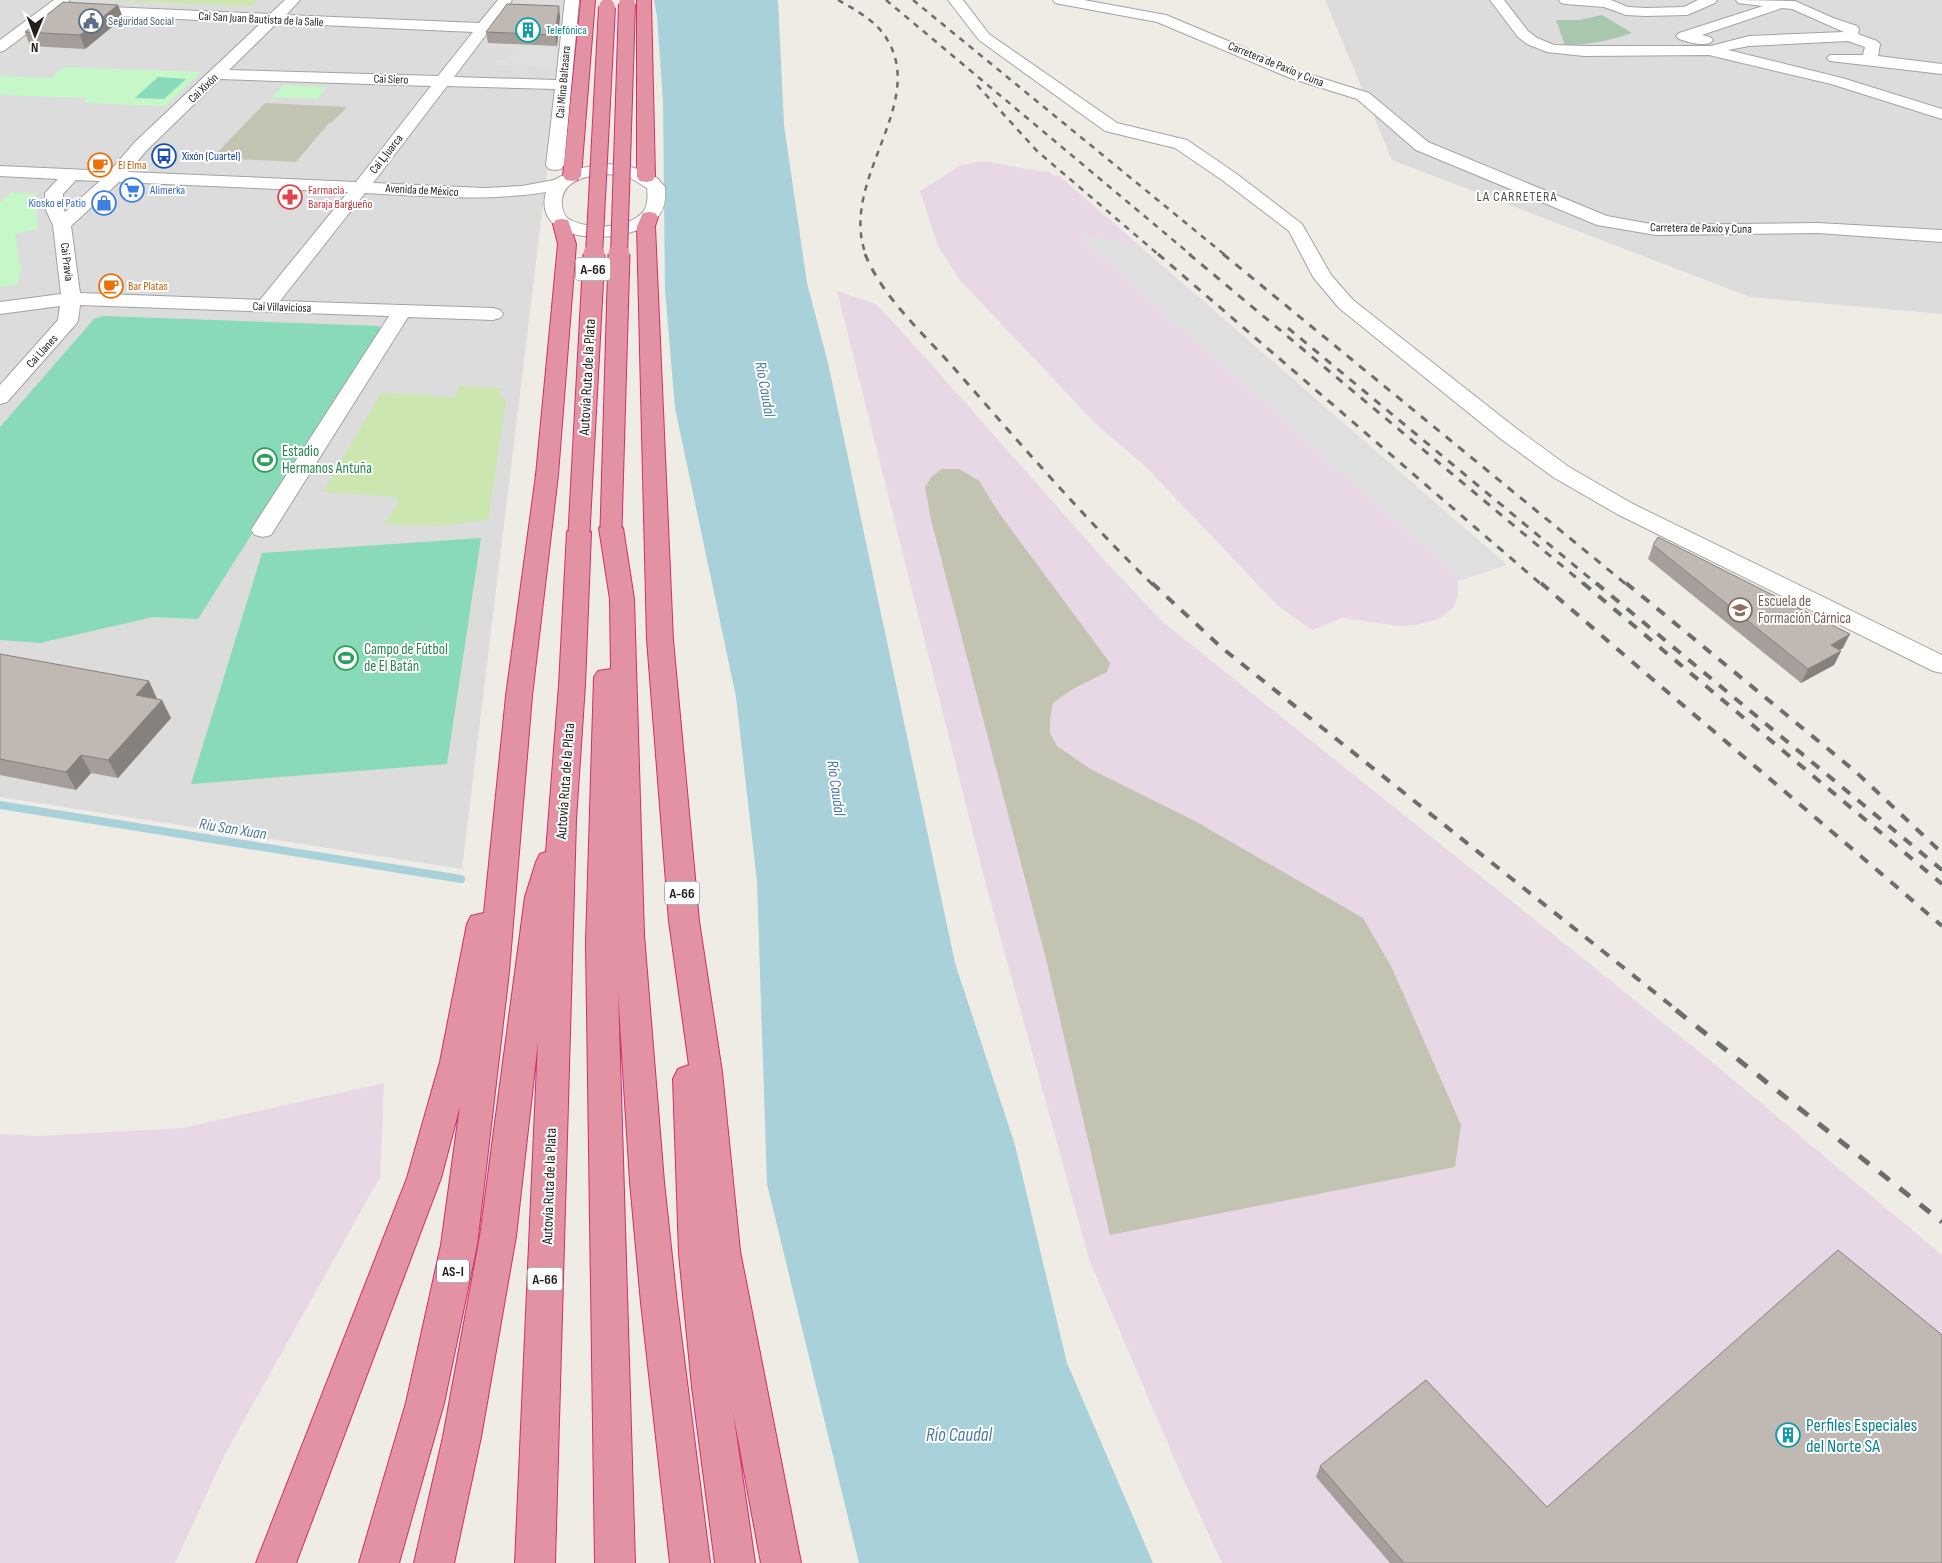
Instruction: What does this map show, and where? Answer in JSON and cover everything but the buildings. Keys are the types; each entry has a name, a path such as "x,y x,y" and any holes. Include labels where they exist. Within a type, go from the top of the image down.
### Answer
{"highway":[{"path":"565,180 588,0"},
{"path":"632,1 646,176"},
{"name":"Autovía Ruta de la Plata","path":"615,1563 601,943 611,528 632,1"},
{"name":"Autovía Ruta de la Plata","path":"535,1563 562,820 572,685 607,4"},
{"name":"A-66","path":"649,216 646,226 660,640 684,921 706,1072 722,1251 781,1563"},
{"path":"276,1563 424,1178 456,1062 475,966 519,696 548,474 567,244 558,218"},
{"path":"611,528 622,599 629,935 647,1182 659,1303 690,1563"},
{"path":"660,640 658,770 667,924 689,1074 697,1254 711,1387 735,1563"},
{"name":"AS-I","path":"379,1563 425,1403 458,1245 494,972 519,696"},
{"name":"AS-I","path":"434,1563 462,1437 496,1246 540,898 562,820"}],"street":[{"name":"Cai Xixón","path":"115,176 141,146 293,0"},
{"name":"Cai Ḷḷuarca","path":"265,306 361,187 505,0"},
{"name":"Cai Mina Baltasara","path":"555,165 572,0"},
{"path":"955,0 984,37 1111,127 1181,144 1228,176 1296,228 1323,277 1346,304 1509,434 1562,472 1625,509 1942,665"},
{"name":"Carretera de Paxío y Cuna","path":"1060,0 1161,18 1296,75 1363,96 1422,146 1603,221 1656,230 1818,228 1942,236"},
{"path":"1497,0 1523,34 1532,41 1552,49 1584,51 1717,48 1749,41 1879,32"},
{"path":"1566,0 1605,1 1626,11 1646,12 1687,11 1710,0"},
{"path":"1743,0 1801,2 1828,21 1852,28 1851,33"},
{"path":"1801,2 1776,6 1684,36 1717,48 1836,81 1942,114"},
{"name":"Cai San Juan Bautista de la Salle","path":"58,5 274,19 483,28"},
{"path":"0,47 58,5"},
{"path":"380,24 393,11"},
{"path":"1851,33 1872,44 1871,53"},
{"path":"1827,37 1834,45 1835,58 1832,69 1878,94"},
{"path":"1871,53 1942,69"},
{"path":"1835,58 1871,53 1942,60"},
{"name":"Cai Siero","path":"218,74 563,85"},
{"path":"388,126 424,80"},
{"path":"606,169 627,169 646,176 656,187 656,204 649,216 629,227 606,231 584,230 558,218 553,194 565,180 592,170 606,169"},
{"name":"Avenida de México","path":"0,171 484,193 522,191 565,180"},
{"path":"340,186 352,171"},
{"name":"Cai Pravia","path":"62,224 54,208 54,193 72,174"},
{"name":"Cai Pravia","path":"71,298 62,224 65,206 92,176"},
{"name":"Cai Pravia","path":"62,224 115,176"},
{"name":"Avenida de México","path":"484,193 538,206 558,218"},
{"name":"Cai Villaviciosa","path":"0,308 71,298 493,314"},
{"name":"Cai Llanes","path":"0,398 68,321 71,298"},
{"path":"262,530 402,311"}],"shaded area":[{"path":"0,0 568,0 462,869 0,797"},
{"path":"1325,0 1942,0 1942,314 1750,297 1392,160"},
{"path":"487,44 557,47 555,68 493,65 498,60 507,60 515,49 485,47"},
{"path":"265,103 347,107 329,123 296,162 218,158 207,160 213,157"},
{"path":"984,161 1042,172 1049,171 1054,176 1058,175 1507,565 1458,581 1458,597 1452,609 1438,619 1417,625 1399,626 1342,618 1312,630 1277,605 1147,468 1094,422 959,279 937,244 920,191 961,165"},
{"path":"1078,235 1135,244 1507,565 1460,579"},
{"path":"837,291 876,304 1107,563 1162,621 1712,1062 1942,1255 1942,1563 1222,1563 1180,1472 1089,1259 986,885"},
{"path":"942,469 960,469 979,481 999,513 1110,663 1107,672 1071,690 1053,703 1050,733 1057,746 1092,770 1195,821 1363,918 1391,966 1461,1125 1455,1167 1110,1235 1046,959 931,520 925,487 932,476"},
{"path":"384,1083 380,1177 225,1454 175,1563 0,1563 0,1134 38,1136 182,1128"}],"green space":[{"path":"100,0 258,0 252,6"},
{"path":"1602,15 1632,33 1599,42 1565,45 1556,20 1579,20"},
{"path":"64,67 201,72 166,106 83,103 88,98 0,95 0,76 51,78"},
{"path":"158,77 186,79 164,99 135,98"},
{"path":"284,85 327,87 317,99 272,97"},
{"path":"11,192 36,194 37,229 15,234 21,270 18,284 0,287 0,202"},
{"path":"103,316 379,326 382,329 198,619 153,617 40,643 0,640 0,427 94,319"},
{"path":"460,386 501,388 499,395 506,401 488,520 438,526 384,524 397,505 397,497 323,492 381,393 455,397"},
{"name":"Campo de Fútbol de El Batán","path":"481,538 447,764 191,784 262,553"}],"water":[{"name":"Río Caudal","path":"654,0 778,0 784,125 807,283 828,363 955,963 1015,1145 1067,1363 1153,1563 859,1563 767,1184 757,882 736,697 675,408 665,290 663,102 657,16"}],"waterway":[{"name":"Ríu San Xuan","path":"0,805 461,879"}],"railway":[{"path":"838,0 866,17 884,34 897,66 897,92 863,200 860,228 866,255"},
{"path":"886,0 1191,255"},
{"path":"913,0 1225,255"},
{"path":"977,85 1037,151 1159,255"},
{"path":"865,254 882,285 904,314 1076,505 1153,585"},
{"path":"1158,254 1542,585"},
{"path":"1189,254 1585,585"},
{"path":"1223,254 1627,585"},
{"path":"1288,328 1598,585"},
{"path":"1152,583 1222,648 1678,1011"},
{"path":"1541,583 1942,926"},
{"path":"1583,583 1942,884"},
{"path":"1596,583 1942,870"},
{"path":"1626,583 1856,772 1942,853"},
{"path":"1676,1010 1942,1222"}],"place":[{"name":"Seguridad Social","path":"91,21"},
{"name":"Telefónica","path":"528,30"},
{"name":"Xixón (Cuartel)","path":"164,156"},
{"name":"El Elma","path":"100,165"},
{"name":"Alimerka","path":"132,190"},
{"name":"Farmacia Baraja Bargueño","path":"290,197"},
{"name":"Kiosko el Patio","path":"104,203"},
{"name":"Bar Platas","path":"111,286"},
{"name":"Estadio Hermanos Antuña","path":"265,460"},
{"name":"Escuela de Formación Cárnica","path":"1740,610"},
{"name":"Campo de Fútbol de El Batán","path":"346,658"},
{"name":"Perfiles Especiales del Norte SA","path":"1788,1435"}],"district":[{"name":"LA CARRETERA","path":"1517,196"}]}
